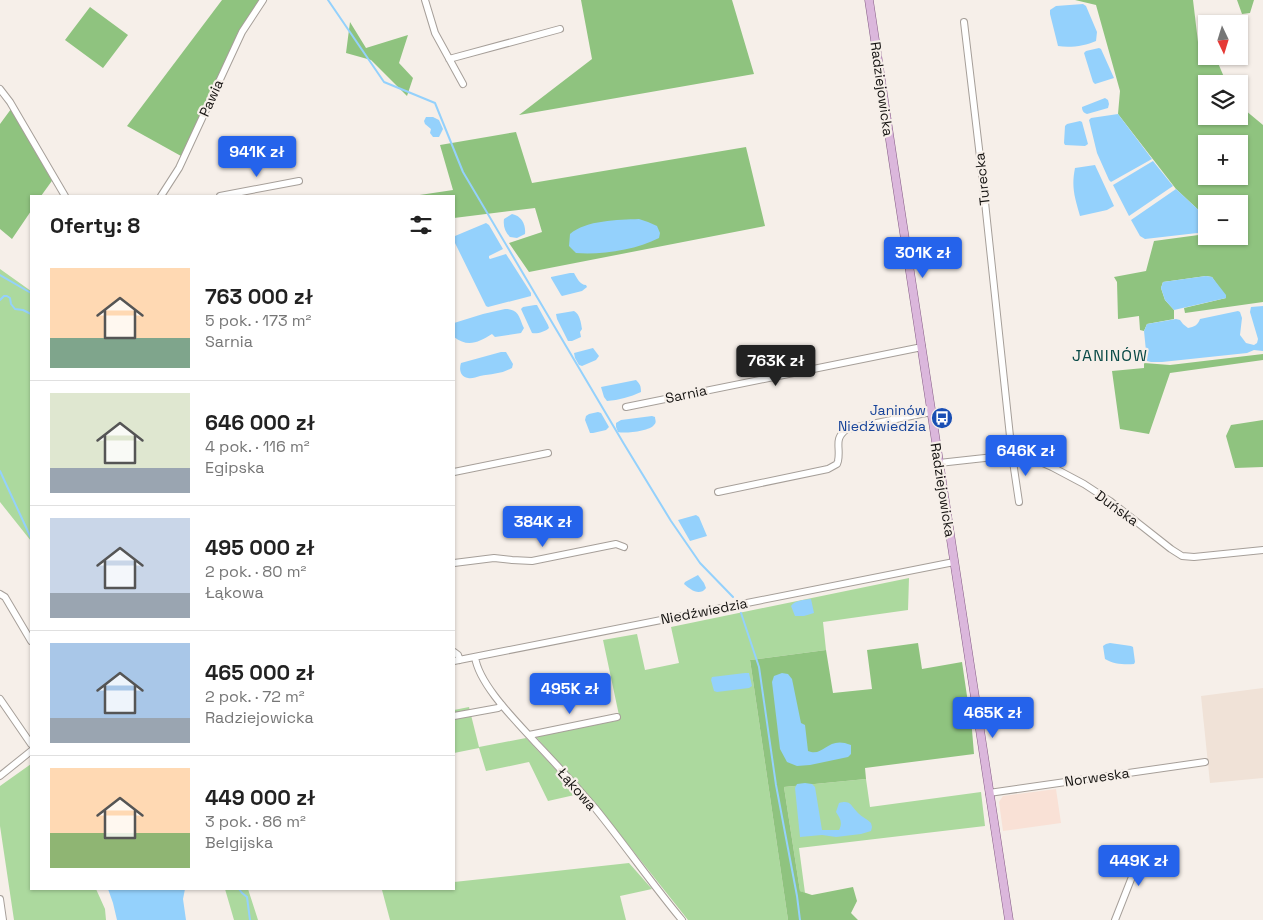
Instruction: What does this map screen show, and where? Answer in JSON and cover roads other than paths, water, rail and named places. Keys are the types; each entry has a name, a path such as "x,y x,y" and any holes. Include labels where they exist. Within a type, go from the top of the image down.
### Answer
{"main road":[{"name":"Radziejowicka","path":"869,0 1009,920"}],"street":[{"name":"Pawia","path":"162,195 179,168 242,32 263,0"},
{"path":"425,0 435,33 463,84"},
{"name":"Turecka","path":"964,22 1012,455 1019,502"},
{"path":"449,59 560,29"},
{"path":"0,89 10,102 64,195"},
{"path":"225,195 299,181"},
{"name":"Sarnia","path":"626,407 922,348"},
{"path":"718,492 828,469 837,464 839,437 847,429 932,412"},
{"path":"455,472 548,453"},
{"name":"Duńska","path":"939,463 1012,455 1027,456 1084,484 1110,501 1182,556 1194,557 1263,550"},
{"path":"455,563 494,558 532,561 616,544 624,547"},
{"name":"Niedźwiedzia","path":"457,661 954,562"},
{"path":"0,594 5,597 30,639"},
{"name":"Łąkowa","path":"475,657 480,674 502,706 595,808 682,920"},
{"path":"0,699 30,743"},
{"path":"455,716 502,706"},
{"path":"529,735 617,717"},
{"path":"0,776 30,751"},
{"name":"Norweska","path":"990,793 1205,762"},
{"path":"1115,920 1139,859 1140,850"},
{"path":"0,899 3,920"}],"water":[{"path":"1083,4 1086,6 1097,32 1096,41 1077,46 1058,46 1050,10 1056,6"},
{"path":"1099,48 1114,78 1095,84 1084,53"},
{"path":"1105,98 1108,100 1108,108 1087,114 1083,111 1082,107"},
{"path":"1118,114 1152,159 1111,182 1097,153 1089,120 1091,118"},
{"path":"426,117 433,117 439,120 443,129 439,137 433,137 430,133 431,129 424,121"},
{"path":"1082,122 1088,144 1085,146 1065,145 1065,126"},
{"path":"1153,161 1173,186 1129,216 1113,185"},
{"path":"1095,165 1114,206 1107,210 1080,216 1075,198 1075,168"},
{"path":"1176,189 1198,210 1198,233 1145,239 1140,236 1131,220"},
{"path":"512,214 523,221 525,227 525,234 517,238 510,237 504,226 504,219"},
{"path":"639,219 657,226 660,233 659,238 629,249 596,253 576,253 569,246 570,234 577,229 593,223"},
{"path":"486,223 489,225 503,249 489,256 489,258 506,254 531,293 531,296 486,306 455,243 455,236"},
{"path":"574,273 580,283 587,287 582,291 562,296 551,277"},
{"path":"1206,276 1212,277 1226,295 1226,298 1174,310 1165,300 1161,288 1163,282"},
{"path":"537,305 549,328 543,332 532,333 521,309"},
{"path":"1263,306 1263,351 1254,350 1247,353 1162,362 1147,361 1144,331 1147,324 1176,319 1180,320 1188,328 1196,325 1200,319 1238,311 1242,318 1240,335 1246,343 1254,345 1258,339 1250,312 1251,307"},
{"path":"505,309 513,310 518,314 524,328 521,333 495,337 492,334 473,343 464,342 455,338 455,323"},
{"path":"574,311 578,314 581,321 581,337 568,341 556,314"},
{"path":"593,348 599,356 596,360 582,366 579,365 574,353"},
{"path":"506,352 513,364 512,368 500,373 472,378 465,377 460,370 461,363"},
{"path":"636,380 640,385 641,392 611,401 607,401 604,397 601,387"},
{"path":"598,412 601,413 609,427 606,430 590,433 585,420 586,416"},
{"path":"655,417 655,423 648,429 621,433 618,432 616,427 616,423 621,420"},
{"path":"696,515 699,517 707,536 690,541 678,520"},
{"path":"698,575 706,588 700,592 684,584"},
{"path":"811,599 814,613 795,616 791,606 800,601"},
{"path":"1110,643 1133,647 1134,664 1119,664 1105,659 1103,646"},
{"path":"749,673 752,686 749,688 714,691 712,677"},
{"path":"782,673 788,674 792,679 801,723 805,725 808,751 818,752 831,744 843,743 851,745 851,754 848,757 810,765 797,766 787,762 780,749 772,682 774,676"},
{"path":"797,784 812,784 815,787 822,830 839,830 841,825 836,812 839,803 846,802 871,823 871,831 836,837 822,835 800,837 795,788"},
{"path":"108,890 185,890 183,899 186,920 117,920"}],"waterway":[{"path":"328,0 384,82 435,103 463,172 624,444 671,521 700,563 733,597"},
{"path":"0,275 30,292"},
{"path":"0,300 7,296 10,298 11,304 15,309 30,314"},
{"path":"0,471 30,536"},
{"path":"741,613 759,667 776,785 800,920"},
{"path":"240,890 247,897 250,920"}],"place":[{"name":"Janinów Niedźwiedzia","path":"942,418"}],"district":[{"name":"JANINÓW","path":"1110,355"}]}
